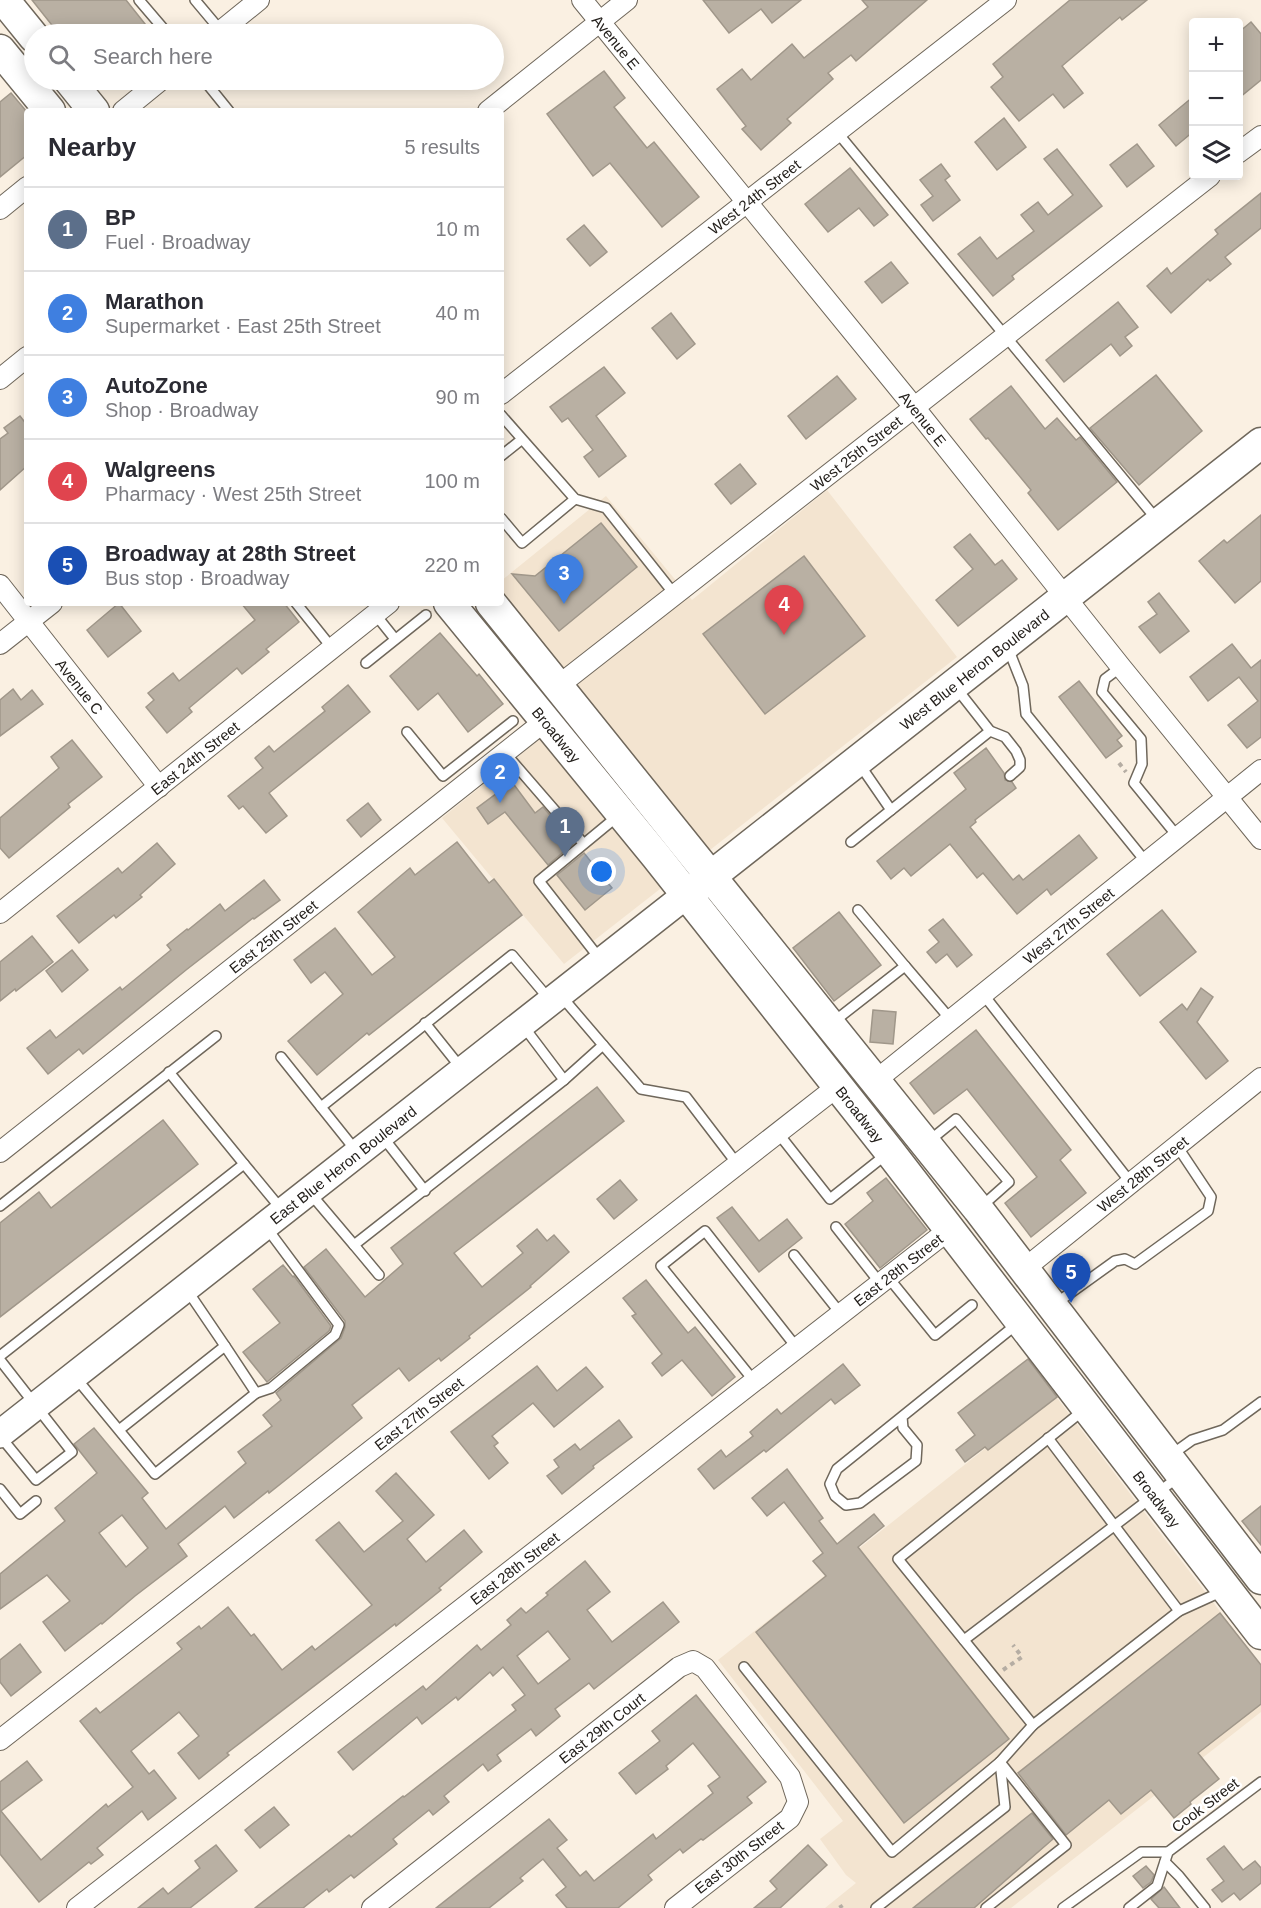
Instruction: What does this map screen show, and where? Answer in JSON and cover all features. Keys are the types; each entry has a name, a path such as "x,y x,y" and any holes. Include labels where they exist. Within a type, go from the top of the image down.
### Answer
{"main road":[{"path":"4,0 24,25"},
{"path":"0,50 24,79"},
{"path":"33,90 48,108"},
{"path":"77,90 92,108"},
{"name":"West Blue Heron Boulevard","path":"686,896 1261,443"},
{"path":"493,606 978,1209 1261,1579"},
{"name":"Broadway","path":"437,609 545,721 621,814 890,1152 1261,1634"},
{"name":"East Blue Heron Boulevard","path":"0,1435 686,896"},
{"path":"950,1229 970,1230 981,1236 1062,1342 1089,1354"}],"street":[{"path":"230,24 259,0"},
{"name":"Avenue E","path":"582,0 914,406 1121,668 1261,839"},
{"path":"492,108 627,0"},
{"name":"West 24th Street","path":"504,392 1006,0"},
{"path":"127,108 149,90"},
{"path":"1243,150 1261,136"},
{"name":"West 25th Street","path":"558,686 1205,180"},
{"path":"0,209 24,189"},
{"path":"0,379 24,361"},
{"name":"Avenue C","path":"0,585 159,787"},
{"path":"0,644 48,606"},
{"name":"East 24th Street","path":"0,913 382,608"},
{"name":"East 25th Street","path":"0,1152 545,721"},
{"name":"West 27th Street","path":"875,1080 1261,770"},
{"name":"West 28th Street","path":"1024,1269 1261,1078"},
{"name":"East 27th Street","path":"1,1739 838,1086"},
{"name":"East 28th Street","path":"77,1908 950,1229"},
{"name":"East 29th Court","path":"372,1908 679,1667 693,1661 705,1668 790,1778 798,1802"},
{"name":"East 30th Street","path":"675,1908 790,1818 798,1802"}],"lane":[{"path":"139,0 159,24"},
{"path":"195,0 212,24"},
{"path":"212,90 226,108"},
{"path":"837,132 1159,523"},
{"path":"504,419 575,500 606,508 675,595"},
{"path":"504,454 521,440"},
{"path":"504,522 522,543 575,500"},
{"path":"298,606 332,648"},
{"path":"382,608 396,639"},
{"path":"366,663 437,609"},
{"path":"1006,643 1023,686 1026,714 1146,862"},
{"path":"1121,668 1105,679 1102,692 1141,739 1142,764 1134,783 1178,837"},
{"path":"953,684 990,731 1005,737 1016,751 1020,767 1010,776"},
{"path":"443,776 513,721"},
{"path":"851,842 990,731"},
{"path":"407,732 456,793"},
{"path":"506,754 583,843"},
{"path":"857,760 891,810"},
{"path":"602,961 539,881 621,814"},
{"path":"858,910 951,1020"},
{"path":"321,1107 512,955 603,1046 641,1089 686,1097 738,1165"},
{"path":"830,1024 905,966"},
{"path":"983,994 1131,1183"},
{"path":"425,1023 463,1070"},
{"path":"522,1024 564,1080"},
{"path":"0,1206 216,1036"},
{"path":"354,1245 564,1080 603,1046"},
{"path":"280,1057 357,1153"},
{"path":"75,1376 155,1474 256,1393 271,1388 335,1335 339,1325 244,1164 169,1072"},
{"path":"925,1143 956,1119 1009,1182 978,1209"},
{"path":"778,1133 830,1199 890,1152"},
{"path":"381,1135 425,1191"},
{"path":"1052,1306 1115,1261 1125,1259 1135,1264 1208,1211 1211,1197 1177,1146"},
{"path":"0,1356 244,1164"},
{"path":"309,1191 379,1275"},
{"path":"836,1227 935,1335 972,1305"},
{"path":"754,1381 661,1266 705,1231 797,1348"},
{"path":"794,1254 841,1314"},
{"path":"186,1288 256,1393"},
{"path":"902,1417 903,1428 917,1445 916,1461 860,1503 846,1504 834,1496 830,1484 837,1469 1021,1321"},
{"path":"119,1430 225,1346"},
{"path":"0,1360 72,1452 36,1480 0,1435"},
{"path":"964,1641 1154,1494 1191,1440 1223,1430 1261,1402"},
{"path":"1033,1725 898,1559 1087,1407"},
{"path":"1048,1438 1179,1611"},
{"path":"0,1490 20,1514 36,1501"},
{"path":"744,1667 892,1852 1000,1762 1033,1725 1179,1611 1228,1589"},
{"path":"876,1908 1005,1807 1000,1762"},
{"path":"986,1908 1066,1845 1000,1762"},
{"name":"Cook Street","path":"1128,1908 1157,1886 1168,1852 1261,1782"},
{"path":"1063,1908 1141,1852 1168,1852"},
{"path":"1165,1862 1205,1908"}],"shaded area":[{"path":"827,490 957,657 564,964 442,818 588,700 504,595 504,579 606,496 692,600"},
{"path":"1054,1394 1261,1665 1261,1712 1011,1908 825,1908 856,1883 846,1875 820,1839 843,1821 718,1660"}],"building":[{"path":"32,0 126,0 145,24 51,24"},
{"path":"703,0 801,0 772,23 761,9 729,33"},
{"path":"862,0 927,0 856,61 851,55 828,73 833,79 787,119 791,123 761,150 742,129 746,126 717,89 742,69 751,80 792,44 804,58 868,7"},
{"path":"1070,0 1147,0 1122,20 1120,17 1062,66 1083,93 1064,108 1053,94 1019,121 991,87 1003,77 993,64"},
{"path":"1251,22 1261,34 1261,80 1243,95 1243,72 1243,29"},
{"path":"604,71 625,98 614,107 647,148 654,142 699,197 662,227 610,163 593,176 547,114"},
{"path":"11,93 24,108 24,157 0,177 0,102"},
{"path":"1189,100 1189,135 1176,146 1159,125"},
{"path":"1004,118 1026,147 997,170 975,142"},
{"path":"1137,144 1154,166 1127,187 1110,165"},
{"path":"1057,149 1102,206 1012,276 1014,279 993,296 958,254 980,237 997,259 1034,231 1021,215 1038,202 1048,215 1073,195 1044,159"},
{"path":"941,164 950,176 945,180 960,200 933,221 921,205 933,196 920,180"},
{"path":"850,168 888,215 874,226 859,208 828,232 805,204"},
{"path":"1261,193 1261,228 1225,257 1231,264 1210,281 1208,279 1171,313 1147,286 1167,268 1171,274 1218,234 1215,230"},
{"path":"584,225 607,252 590,266 567,239"},
{"path":"891,262 908,283 882,303 865,282"},
{"path":"1118,302 1138,327 1125,337 1132,346 1120,356 1111,344 1064,382 1046,360"},
{"path":"671,313 695,344 677,359 652,328"},
{"path":"604,367 625,393 596,416 626,456 599,477 584,457 593,450 568,418 562,422 550,407"},
{"path":"1156,375 1202,431 1139,485 1090,428"},
{"path":"837,376 856,399 806,439 788,416"},
{"path":"1011,386 1045,429 1057,418 1076,440 1080,437 1117,482 1058,530 1028,493 1031,490 970,419"},
{"path":"20,416 24,421 24,469 0,490 0,439 8,433 4,428"},
{"path":"740,464 756,484 731,504 715,484"},
{"path":"1261,515 1261,581 1235,603 1199,561 1224,540 1227,543"},
{"path":"601,523 637,567 559,631 512,574 535,576"},
{"path":"970,534 995,565 1002,560 1017,579 958,626 936,600 973,569 954,547"},
{"path":"804,556 865,636 765,714 703,634"},
{"path":"1159,593 1189,631 1160,653 1139,627 1157,614 1148,602"},
{"path":"115,606 121,606 141,631 108,657 87,630"},
{"path":"243,606 286,606 299,622 266,649 269,652 242,674 237,668 189,708 192,712 167,733 146,707 154,700 148,693 173,673 179,681 255,620"},
{"path":"440,633 477,676 479,674 503,704 468,732 438,693 418,710 390,676"},
{"path":"1232,644 1251,668 1261,660 1261,737 1247,748 1228,725 1258,701 1239,677 1208,701 1190,677"},
{"path":"1079,681 1122,736 1117,740 1122,746 1106,758 1059,697"},
{"path":"348,685 370,712 269,793 287,816 266,833 243,806 239,809 228,796 263,768 255,758 269,746 274,752 325,711 322,707"},
{"path":"13,689 21,700 32,690 43,704 0,736 0,700"},
{"path":"72,740 102,777 68,804 70,807 9,858 0,848 0,818 59,768 51,757"},
{"path":"986,748 1004,773 1005,780 1012,782 1016,788 975,820 976,822 970,827 1013,880 1019,875 1023,880 1079,835 1097,858 1051,895 1047,889 1017,914 983,873 977,878 950,844 911,876 904,868 891,879 877,861 966,789 954,773"},
{"path":"512,782 535,813 543,807 574,843 548,865 505,812 488,824 477,808"},
{"path":"368,803 381,820 361,837 347,820"},
{"path":"457,842 489,883 494,879 522,915 369,1035 367,1033 317,1075 288,1041 343,994 325,972 311,983 294,960 335,928 372,975 395,957 358,912 410,868 415,875"},
{"path":"157,843 175,864 140,895 142,897 116,918 114,915 79,943 57,916 118,868 122,873"},
{"path":"584,853 612,888 585,910 557,875"},
{"path":"264,880 280,900 186,970 83,1054 79,1049 48,1074 27,1048 50,1030 56,1038 120,987 122,990 171,950 167,945 187,929 220,904 225,911"},
{"path":"1162,910 1196,952 1140,996 1107,954"},
{"path":"839,912 881,965 834,1001 793,948"},
{"path":"943,919 972,955 957,967 947,954 936,963 927,952 939,942 929,930"},
{"path":"32,936 53,962 0,1001 0,962"},
{"path":"72,950 88,970 62,992 46,971"},
{"path":"1201,988 1213,997 1197,1022 1228,1061 1206,1079 1160,1022 1182,1004 1187,1010"},
{"path":"873,1010 896,1012 893,1044 870,1042"},
{"path":"976,1030 1071,1150 1060,1160 1086,1193 1031,1237 1005,1203 1037,1177 967,1089 934,1114 910,1083"},
{"path":"597,1087 624,1121 454,1253 482,1287 523,1253 517,1246 537,1229 547,1241 554,1235 569,1252 531,1287 441,1361 439,1358 409,1381 399,1368 352,1405 362,1418 269,1493 268,1491 234,1518 225,1506 178,1544 187,1556 65,1651 43,1622 70,1601 47,1575 0,1609 0,1574 65,1521 55,1508 97,1473 74,1444 94,1428 148,1493 142,1498 166,1529 246,1463 238,1452 272,1426 263,1415 281,1400 276,1393 341,1338 345,1321 304,1267 326,1249 365,1297 403,1264 391,1248","holes":["122,1515 148,1548 126,1567 99,1533"]},
{"path":"163,1120 198,1164 0,1317 0,1223 39,1192 51,1208"},
{"path":"886,1178 927,1230 880,1268 845,1224 873,1201 867,1193"},
{"path":"620,1180 637,1200 614,1219 597,1199"},
{"path":"732,1207 759,1241 787,1219 802,1238 759,1272 717,1218"},
{"path":"283,1265 294,1276 331,1326 329,1331 267,1382 243,1352 280,1323 253,1289"},
{"path":"646,1280 688,1333 695,1327 735,1377 712,1396 682,1360 662,1376 652,1363 662,1354 632,1316 636,1314 623,1298"},
{"path":"1028,1359 1057,1397 988,1450 985,1447 965,1462 956,1450 975,1435 958,1413"},
{"path":"843,1364 860,1385 835,1404 831,1399 766,1452 764,1450 714,1489 698,1469 721,1450 726,1457 753,1436 750,1432 777,1409 781,1414"},
{"path":"537,1366 557,1391 586,1367 603,1387 554,1427 533,1403 492,1436 498,1443 494,1446 508,1463 489,1479 451,1432"},
{"path":"619,1420 632,1437 593,1466 594,1468 562,1494 547,1476 559,1467 554,1460 575,1444 580,1450"},
{"path":"787,1469 823,1518 819,1521 837,1544 874,1514 884,1526 858,1547 1009,1739 904,1823 756,1632 826,1576 813,1561 823,1553 784,1502 767,1516 752,1498"},
{"path":"396,1473 434,1515 407,1539 426,1562 464,1530 482,1552 439,1588 441,1590 227,1753 229,1755 199,1779 178,1753 199,1736 179,1712 131,1751 149,1774 154,1770 176,1798 148,1820 142,1811 97,1848 103,1855 91,1864 89,1862 39,1902 0,1854 0,1782 27,1761 42,1780 1,1811 41,1860 106,1804 108,1807 133,1787 80,1721 96,1708 100,1713 182,1649 177,1643 199,1626 201,1629 228,1607 251,1636 254,1634 282,1670 312,1646 315,1650 372,1605 316,1540 339,1522 364,1552 403,1521 376,1491"},
{"path":"1261,1506 1261,1545 1242,1521"},
{"path":"585,1561 610,1592 587,1610 612,1642 663,1602 679,1622 594,1689 589,1683 555,1709 560,1716 536,1736 531,1729 497,1755 501,1761 488,1771 483,1764 444,1796 449,1802 433,1815 429,1810 393,1839 397,1844 354,1878 351,1875 329,1892 327,1889 303,1908 255,1908 516,1710 512,1705 525,1695 503,1667 493,1676 490,1672 458,1700 456,1697 422,1724 417,1717 353,1770 338,1752 423,1686 426,1690 477,1645 481,1650 511,1625 507,1620 521,1608 526,1613 548,1595 546,1593","holes":["548,1631 570,1659 538,1684 517,1656"]},
{"path":"1220,1613 1261,1665 1261,1704 1198,1753 1219,1779 1174,1818 1151,1790 1121,1814 1109,1800 1066,1835 1018,1773"},
{"path":"20,1644 41,1672 11,1696 0,1682 0,1660"},
{"path":"696,1695 766,1782 747,1797 752,1803 683,1853 680,1849 648,1875 652,1880 618,1908 567,1908 556,1895 566,1887 543,1859 520,1878 523,1881 489,1908 436,1908 549,1819 567,1840 557,1848 580,1876 586,1871 594,1881 653,1834 656,1839 713,1793 708,1786 720,1777 693,1743 666,1766 668,1769 636,1794 619,1773 660,1741 652,1731"},
{"path":"274,1807 289,1825 260,1848 245,1830"},
{"path":"1032,1813 1053,1839 974,1908 913,1908"},
{"path":"216,1845 237,1871 190,1908 138,1908 163,1888 168,1894 200,1868 195,1861"},
{"path":"808,1845 827,1865 780,1908 754,1908 777,1889 770,1881"},
{"path":"1224,1846 1243,1870 1255,1861 1261,1868 1261,1883 1240,1900 1234,1893 1222,1902 1212,1890 1224,1881 1207,1859"},
{"path":"1146,1866 1154,1875 1151,1882 1143,1888 1133,1876"},
{"path":"1164,1887 1180,1908 1159,1908 1151,1899"}],"place":[{"name":"AutoZone","path":"564,604"},
{"name":"Walgreens","path":"784,635"},
{"name":"Marathon","path":"500,803"},
{"name":"BP","path":"565,857"},
{"name":"Broadway at 28th Street","path":"1071,1303"}]}
